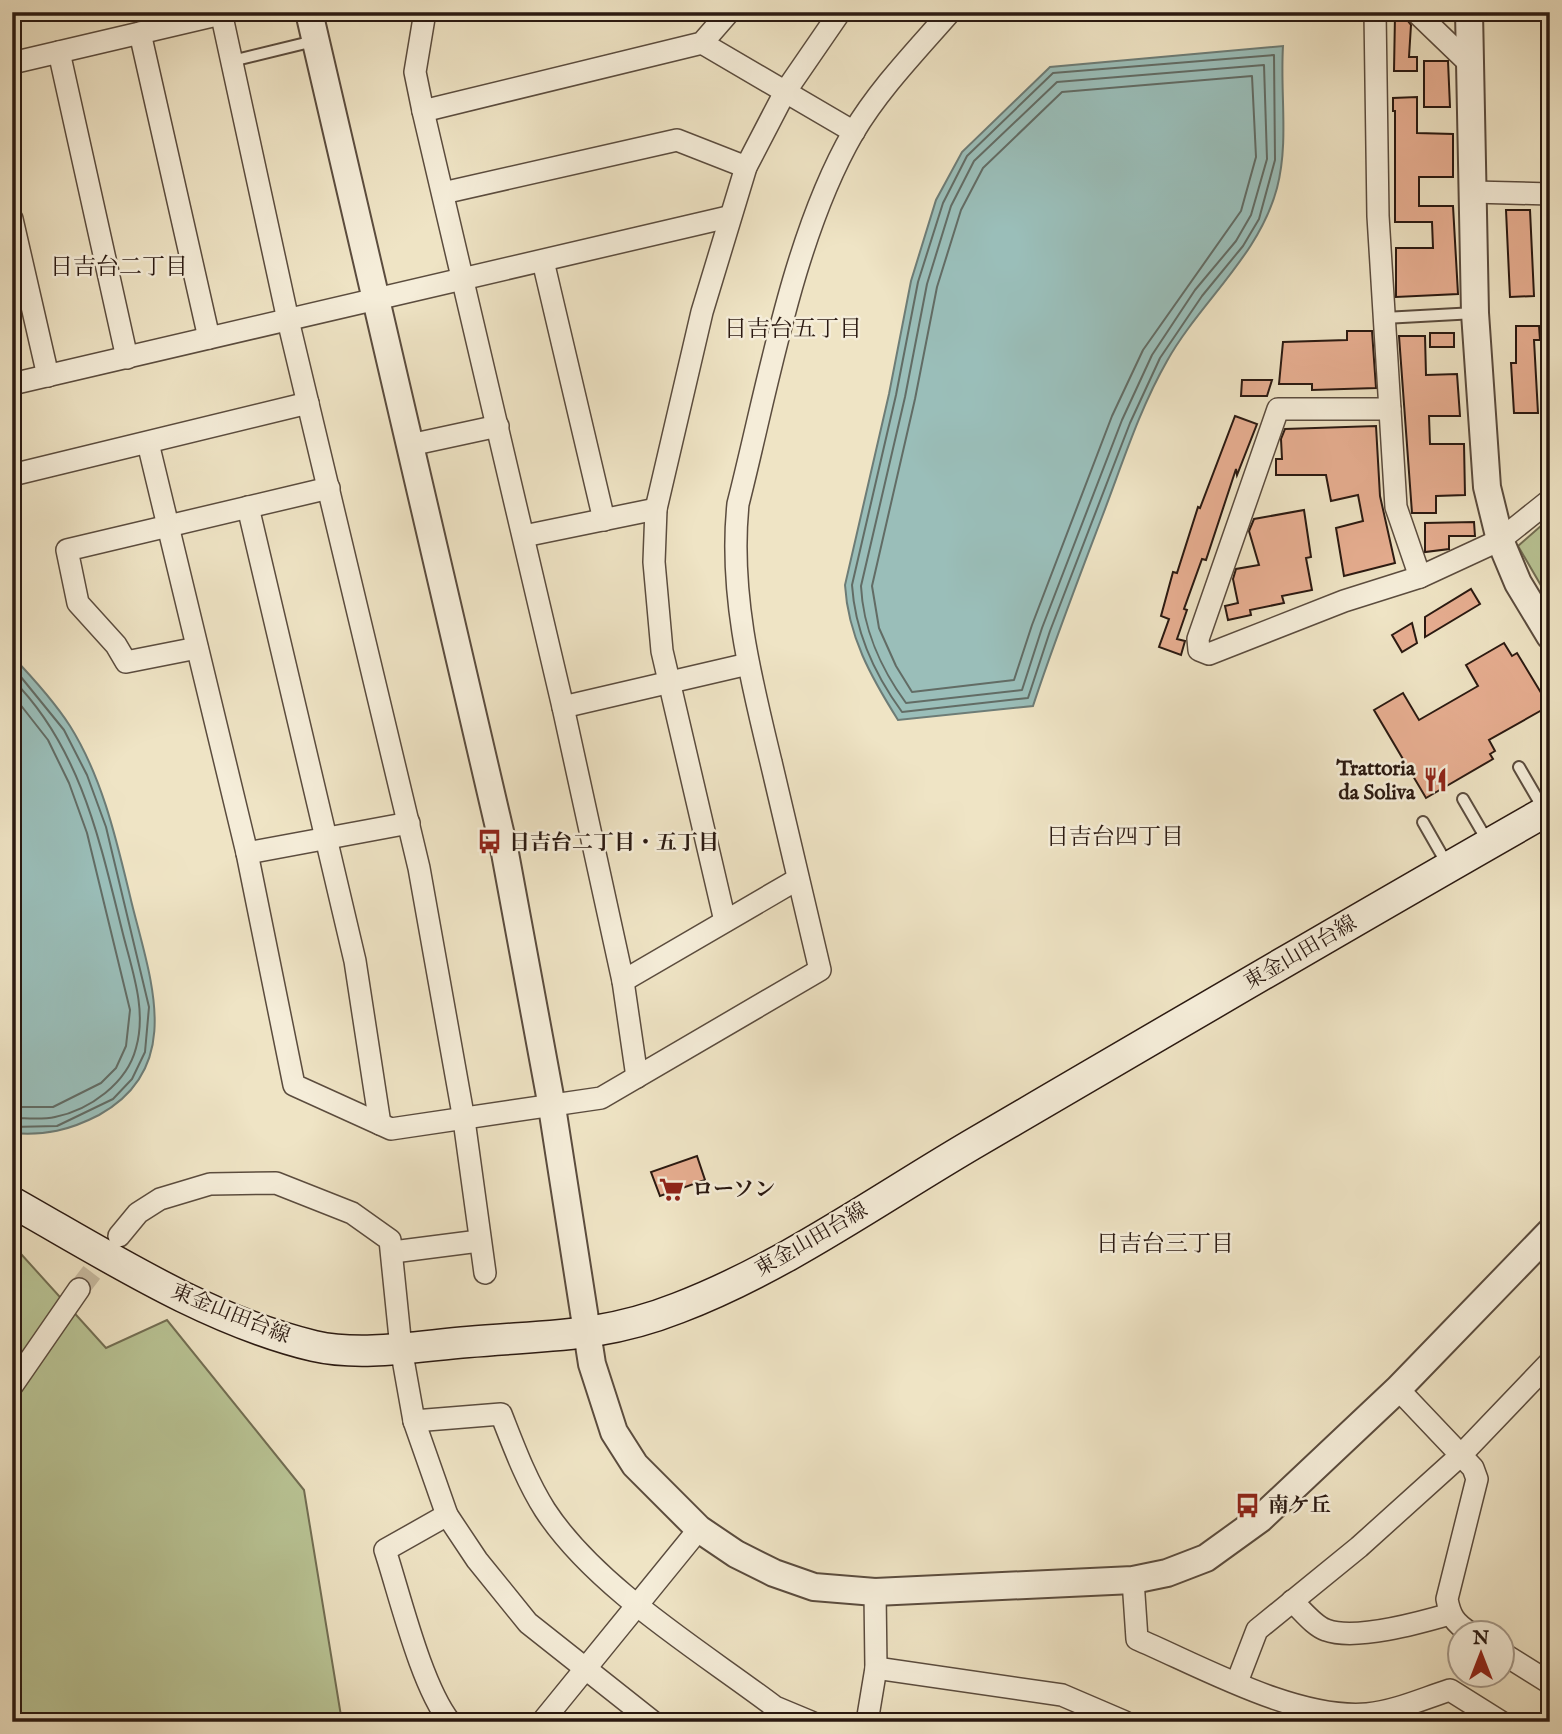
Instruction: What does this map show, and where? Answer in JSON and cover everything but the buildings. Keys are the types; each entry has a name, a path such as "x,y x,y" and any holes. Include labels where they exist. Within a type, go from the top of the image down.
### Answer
{"main road":[{"name":"東金山田台線","path":"12,1202 144,1277 255,1328 317,1346 401,1348 586,1334 621,1328 679,1308 787,1256 945,1160 1547,810"}],"street":[{"path":"309,12 505,853 552,1107 592,1364 614,1432 635,1465 699,1529 736,1554 774,1573 814,1587 875,1592 1133,1580 1167,1573 1206,1558 1260,1519 1398,1389 1550,1232"},
{"path":"425,12 415,72 563,707 622,981 637,1077"},
{"path":"423,111 702,43 729,12"},
{"path":"725,921 668,684 656,608 656,509 702,312 728,217 746,167 785,92 840,12"},
{"path":"148,443 247,853 295,1085 391,1129 464,1121 601,1098 820,970 748,664 736,590 734,540 738,504 809,230 854,132 887,85 950,12"},
{"path":"1375,12 1378,216 1396,507 1420,577"},
{"path":"1416,12 1470,64"},
{"path":"1469,12 1475,313 1487,487 1500,540 1518,583 1550,636"},
{"path":"12,63 221,13 288,320 409,823 464,1121 485,1273"},
{"path":"140,33 209,338"},
{"path":"702,43 854,132"},
{"path":"60,52 127,358"},
{"path":"443,193 677,140 746,167"},
{"path":"1473,192 1550,194"},
{"path":"12,384 728,217"},
{"path":"12,219 48,376"},
{"path":"543,261 604,520"},
{"path":"12,475 308,403"},
{"path":"1390,409 1278,409 1198,639 1199,650 1209,654 1344,601 1420,577 1500,540 1550,500"},
{"path":"410,445 498,426"},
{"path":"197,648 126,662 116,645 78,603 67,550 329,488"},
{"path":"248,507 355,961 380,1124"},
{"path":"524,536 656,509"},
{"path":"563,707 748,664"},
{"path":"247,853 409,823"},
{"path":"622,981 798,879"},
{"path":"119,1236 138,1213 160,1199 210,1184 276,1183 352,1213 390,1240 401,1348 414,1421 447,1515 477,1560 528,1623 653,1722"},
{"path":"393,1252 479,1241"},
{"path":"12,1386 79,1289"},
{"path":"1237,1682 1257,1630 1359,1547 1461,1455 1550,1362"},
{"path":"1398,1389 1473,1468 1477,1479 1447,1599 1453,1618"},
{"path":"414,1421 501,1413 521,1467 546,1511 585,1560 636,1603 775,1707 811,1722"},
{"path":"447,1515 384,1549 416,1646 441,1710 450,1722"},
{"path":"542,1722 636,1603 699,1529"},
{"path":"1133,1580 1137,1639 1296,1706 1339,1714 1396,1709 1450,1690 1501,1722"},
{"path":"867,1722 876,1668 875,1592"},
{"path":"1292,1601 1323,1630 1346,1634 1406,1627 1450,1614"},
{"path":"1516,1661 1550,1683"},
{"path":"876,1668 1062,1695 1125,1722"}],"lane":[{"path":"232,61 315,41"},
{"path":"1550,251 1550,274"},
{"path":"1384,318 1475,313"},
{"path":"1519,767 1547,810"},
{"path":"1463,799 1489,843"},
{"path":"1423,822 1448,867"}],"green space":[{"path":"1550,518 1550,601 1518,546"},
{"path":"12,1244 106,1348 167,1320 304,1490 342,1722 12,1722"}],"water":[{"path":"1283,46 1283,153 1277,188 1268,213 1243,257 1180,339 1148,399 1033,706 898,720 862,656 851,622 845,585 889,394 911,281 936,200 962,152 1050,67"},
{"path":"12,656 43,690 70,726 91,766 113,830 152,986 155,1016 153,1044 144,1071 127,1095 88,1120 57,1131 35,1134 12,1133"}],"tunnel":[{"path":"79,1289 112,1246"}],"place":[{"name":"Trattoria da Soliva","path":"1435,780"},
{"name":"日吉台二丁目・五丁目","path":"489,842"},
{"name":"ローソン","path":"672,1189"},
{"name":"南ケ丘","path":"1248,1505"}],"district":[{"name":"日吉台二丁目","path":"119,266"},
{"name":"日吉台五丁目","path":"793,328"},
{"name":"日吉台四丁目","path":"1115,836"},
{"name":"日吉台三丁目","path":"1165,1243"}]}
